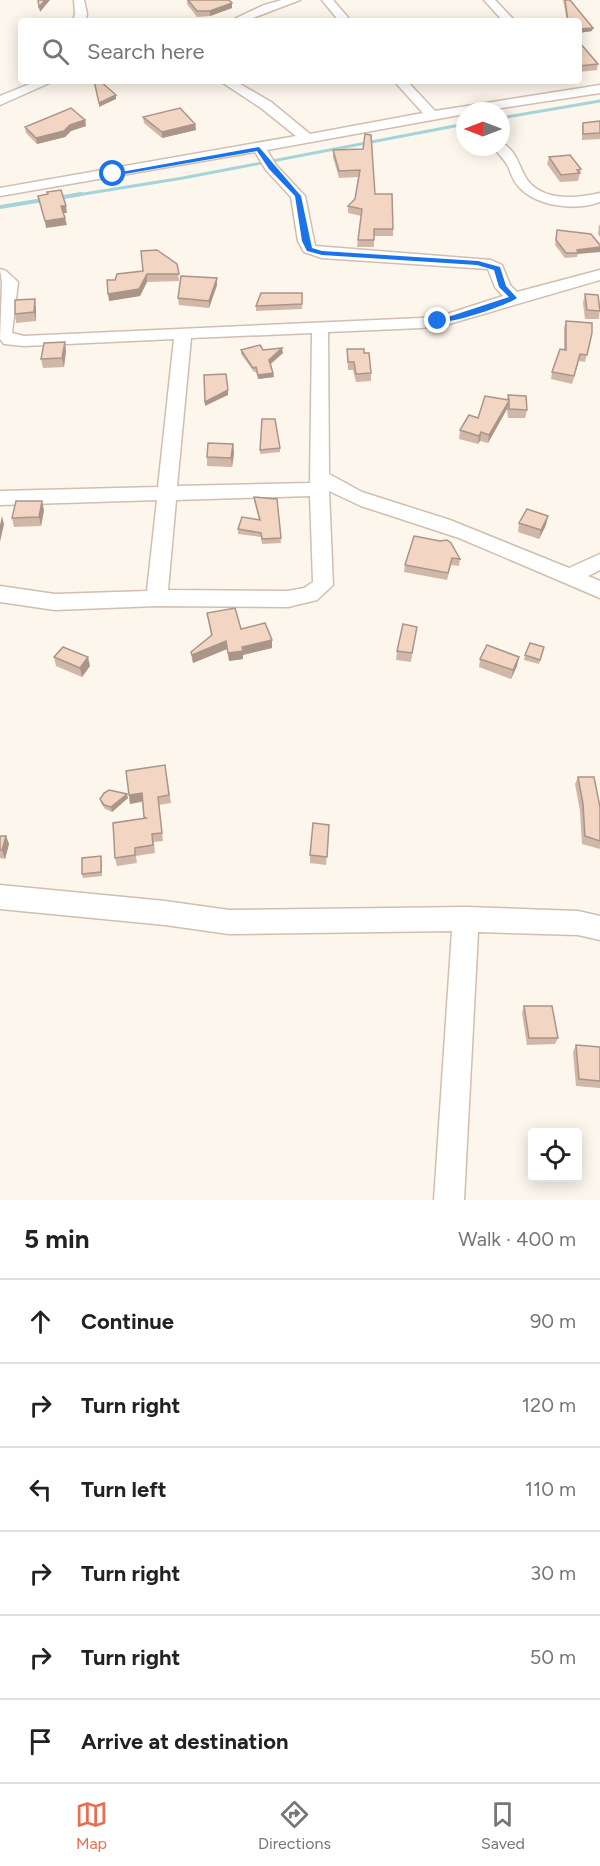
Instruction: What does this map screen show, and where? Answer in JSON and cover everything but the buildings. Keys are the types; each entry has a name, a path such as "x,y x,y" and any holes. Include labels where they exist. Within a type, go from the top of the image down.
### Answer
{"street":[{"path":"79,0 80,18"},
{"path":"243,18 268,7 295,0"},
{"path":"327,0 342,18"},
{"path":"489,0 506,18"},
{"path":"0,101 41,84"},
{"path":"231,84 266,105 307,138"},
{"path":"403,84 431,115"},
{"path":"571,84 579,92"},
{"path":"510,103 600,89"},
{"path":"0,192 456,112"},
{"path":"259,148 271,167 298,196 309,249 322,253 491,265 497,268 503,287 514,298"},
{"path":"507,156 523,185 536,194 556,200 582,201 600,197"},
{"path":"0,274 10,282 4,334 10,340 24,341 449,320 514,298 600,275"},
{"path":"0,594 55,602 157,598 288,599 310,595 323,585 319,482 320,327"},
{"path":"157,598 183,333"},
{"path":"0,498 168,493 319,482 353,496 420,517 600,590"},
{"path":"320,514 338,501 353,496"},
{"path":"570,576 600,561"},
{"path":"0,897 165,913 230,922 466,919 578,923 600,928"},
{"path":"449,1200 466,919"}],"waterway":[{"path":"510,116 600,101"},
{"path":"71,196 183,178 456,126"},
{"path":"58,198 81,194"},
{"path":"0,207 43,200"}],"route":[{"path":"113,174 259,148 271,167 298,196 309,249 322,253 491,265 497,268 503,287 514,298 449,320 438,321"}]}
